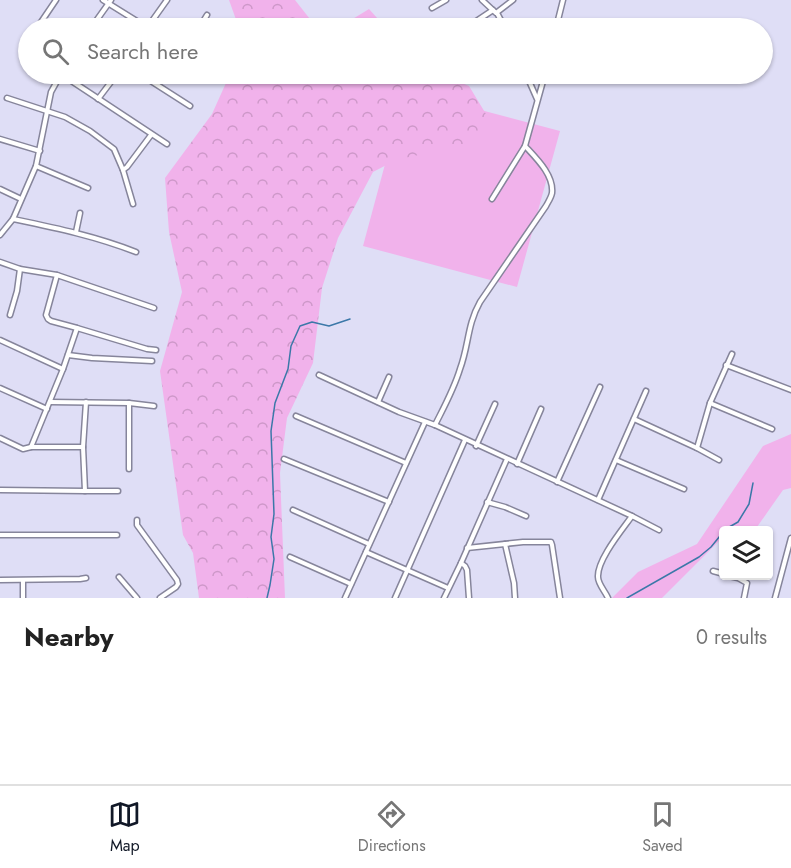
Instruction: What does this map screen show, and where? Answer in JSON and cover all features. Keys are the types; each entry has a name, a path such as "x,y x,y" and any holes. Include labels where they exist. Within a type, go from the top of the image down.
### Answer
{"street":[{"path":"44,18 56,0"},
{"path":"103,0 110,2 133,18"},
{"path":"155,18 167,0"},
{"path":"432,8 446,0"},
{"path":"482,0 495,11 499,18"},
{"path":"483,18 513,0"},
{"path":"558,18 563,0"},
{"path":"98,18 110,2"},
{"path":"0,235 13,219 36,166 55,84"},
{"path":"75,84 167,144"},
{"path":"98,99 109,84"},
{"path":"156,84 190,106"},
{"path":"530,84 538,100"},
{"path":"492,199 525,146 542,84"},
{"path":"7,98 76,123 114,149 134,204"},
{"path":"123,170 151,135"},
{"path":"0,139 40,151"},
{"path":"435,425 460,370 473,314 551,196 551,183 545,169 539,159 525,146"},
{"path":"36,166 88,188"},
{"path":"0,189 21,199"},
{"path":"76,232 81,213"},
{"path":"13,219 76,232 136,252"},
{"path":"0,262 20,269 57,275 154,308"},
{"path":"10,315 20,269"},
{"path":"57,275 46,315 48,319 156,350"},
{"path":"31,447 77,328"},
{"path":"0,340 63,369"},
{"path":"697,448 710,403 732,354"},
{"path":"68,355 152,361"},
{"path":"726,365 791,390"},
{"path":"319,375 435,425 659,530"},
{"path":"378,402 389,378"},
{"path":"557,482 600,387"},
{"path":"0,388 47,409"},
{"path":"598,500 646,391"},
{"path":"50,402 129,403 154,406"},
{"path":"85,491 83,447 86,402"},
{"path":"129,403 129,470"},
{"path":"710,403 772,429"},
{"path":"477,446 495,404"},
{"path":"517,464 541,409"},
{"path":"296,416 406,463"},
{"path":"634,419 719,460"},
{"path":"345,598 425,422"},
{"path":"0,438 23,449 83,447"},
{"path":"395,598 465,440"},
{"path":"284,459 389,502"},
{"path":"444,598 507,459"},
{"path":"616,460 684,489"},
{"path":"0,490 118,491"},
{"path":"487,502 526,516"},
{"path":"293,510 369,544"},
{"path":"608,598 598,579 599,569 607,551 632,516"},
{"path":"137,520 136,525 177,580 176,587 160,598"},
{"path":"0,536 117,535"},
{"path":"775,598 791,538"},
{"path":"467,548 523,542 551,542 560,598"},
{"path":"506,544 515,598"},
{"path":"366,552 448,588"},
{"path":"290,557 351,584"},
{"path":"461,563 466,568 469,598"},
{"path":"713,572 719,573"},
{"path":"119,577 137,598"},
{"path":"0,580 86,578"},
{"path":"23,580 23,598"},
{"path":"740,580 746,582 747,586 744,598"}],"green space":[{"path":"229,0 295,0 309,18 235,18"},
{"path":"369,9 377,18 354,18"},
{"path":"226,84 464,84 469,86 489,119 493,136 396,160 373,172 338,238 322,288 313,363 287,418 280,473 285,598 199,598 193,553 183,535 160,371 182,292 169,232 165,178 212,114"},
{"path":"405,90 560,131 517,287 363,246"},
{"path":"791,434 791,488 783,490 758,526 719,526 719,541 662,598 612,598 638,572 697,544 763,446"}],"waterway":[{"path":"267,598 274,559 271,537 274,514 271,431 275,403 288,369 291,346 300,326 312,322 329,326 350,319"},
{"path":"731,526 738,522 749,504 753,483"},
{"path":"627,598 699,557 719,537"}]}
